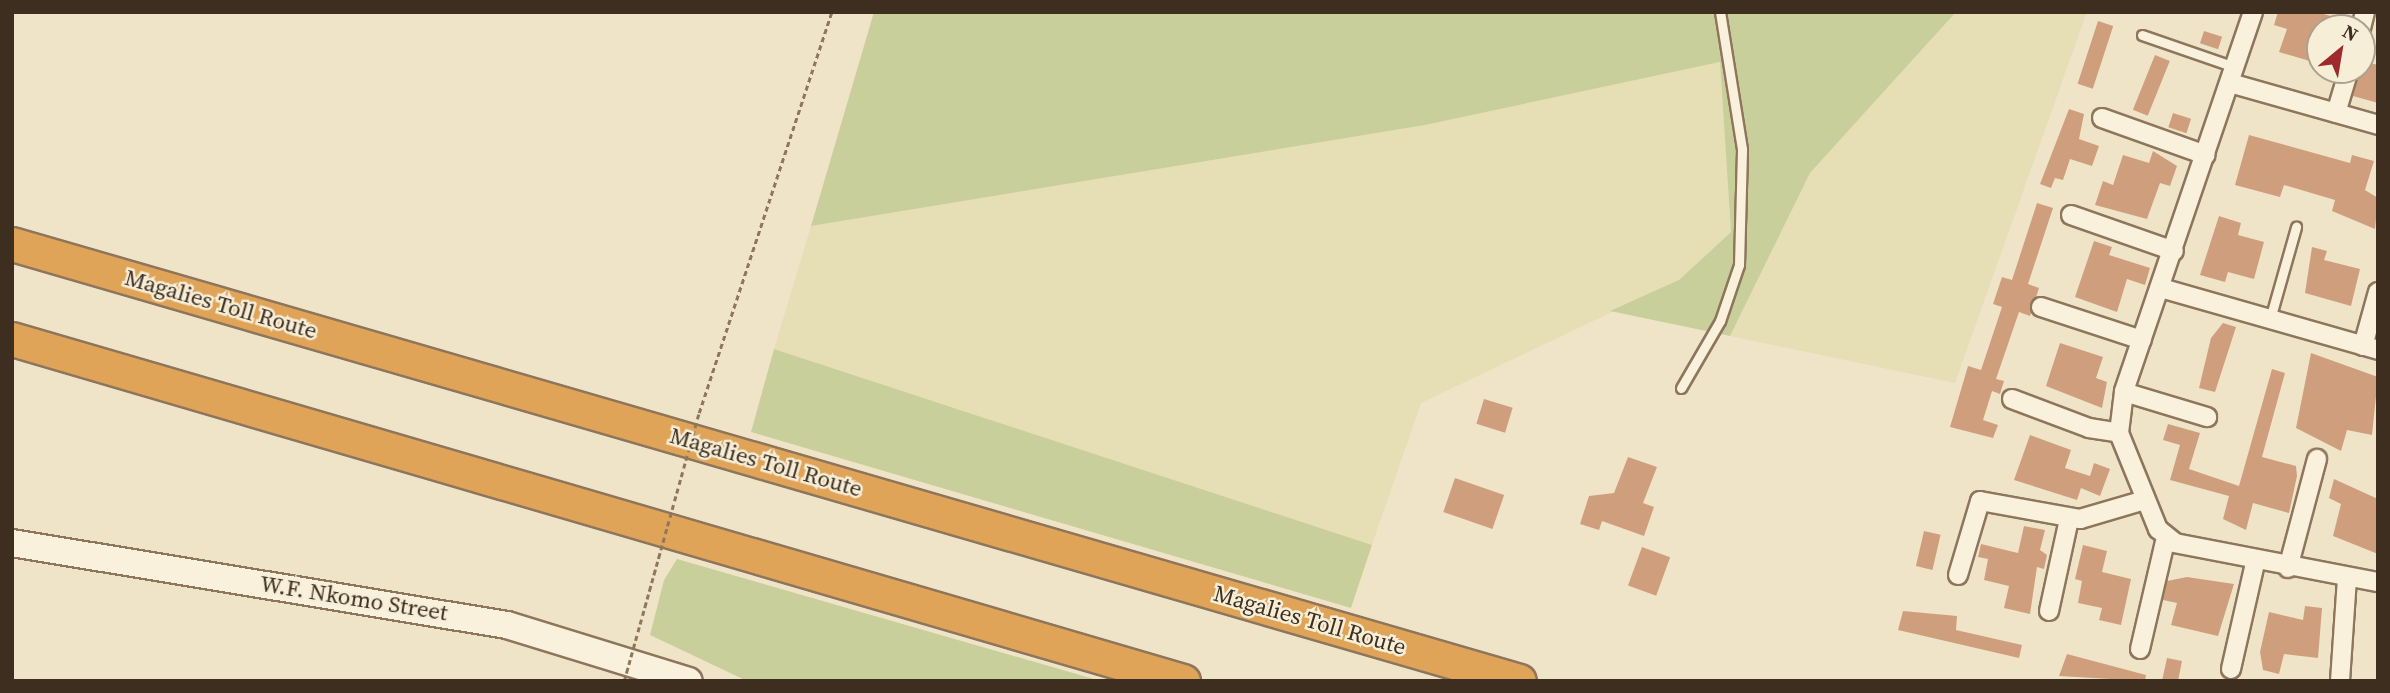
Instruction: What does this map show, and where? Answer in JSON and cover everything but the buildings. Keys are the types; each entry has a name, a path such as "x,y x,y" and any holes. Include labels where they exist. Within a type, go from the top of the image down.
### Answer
{"highway":[{"name":"Magalies Toll Route","path":"12,244 1518,681"},
{"path":"12,339 1183,681"}],"main road":[{"name":"W.F. Nkomo Street","path":"12,543 507,625 689,681"}],"street":[{"path":"2253,12 2124,392 2119,433 2145,500 2166,537 2187,548 2255,563 2378,582"},
{"path":"2233,75 2336,113 2378,125"},
{"path":"2336,113 2344,84"},
{"path":"2102,118 2206,155"},
{"path":"2071,215 2174,251"},
{"path":"2161,288 2370,348 2378,292"},
{"path":"2041,307 2142,340"},
{"path":"2124,392 2207,417"},
{"path":"2012,399 2119,433"},
{"path":"2288,568 2317,459"},
{"path":"1958,575 1980,501 2069,519 2104,515 2145,500"},
{"path":"2049,611 2069,519"},
{"path":"2140,649 2166,537"},
{"path":"2231,669 2255,563"},
{"path":"2340,681 2347,578"}],"lane":[{"path":"1681,388 1734,291 1740,254 1742,149 1720,12"},
{"path":"2143,35 2233,75"},
{"path":"2270,319 2296,227"}],"path":[{"path":"624,681 709,379 832,12"}],"shaded area":[{"path":"1956,12 2087,12 1955,383 1730,336 1810,173"},
{"path":"1720,62 1731,232 1679,280 1421,403 1372,545 774,349 811,226 1425,125"}],"green space":[{"path":"874,12 1956,12 1810,173 1730,336 1610,311 1679,280 1731,232 1720,62 1425,125 811,226"},
{"path":"774,349 1372,545 1351,608 751,432"},
{"path":"677,559 1101,681 747,681 650,635 664,580"}]}
